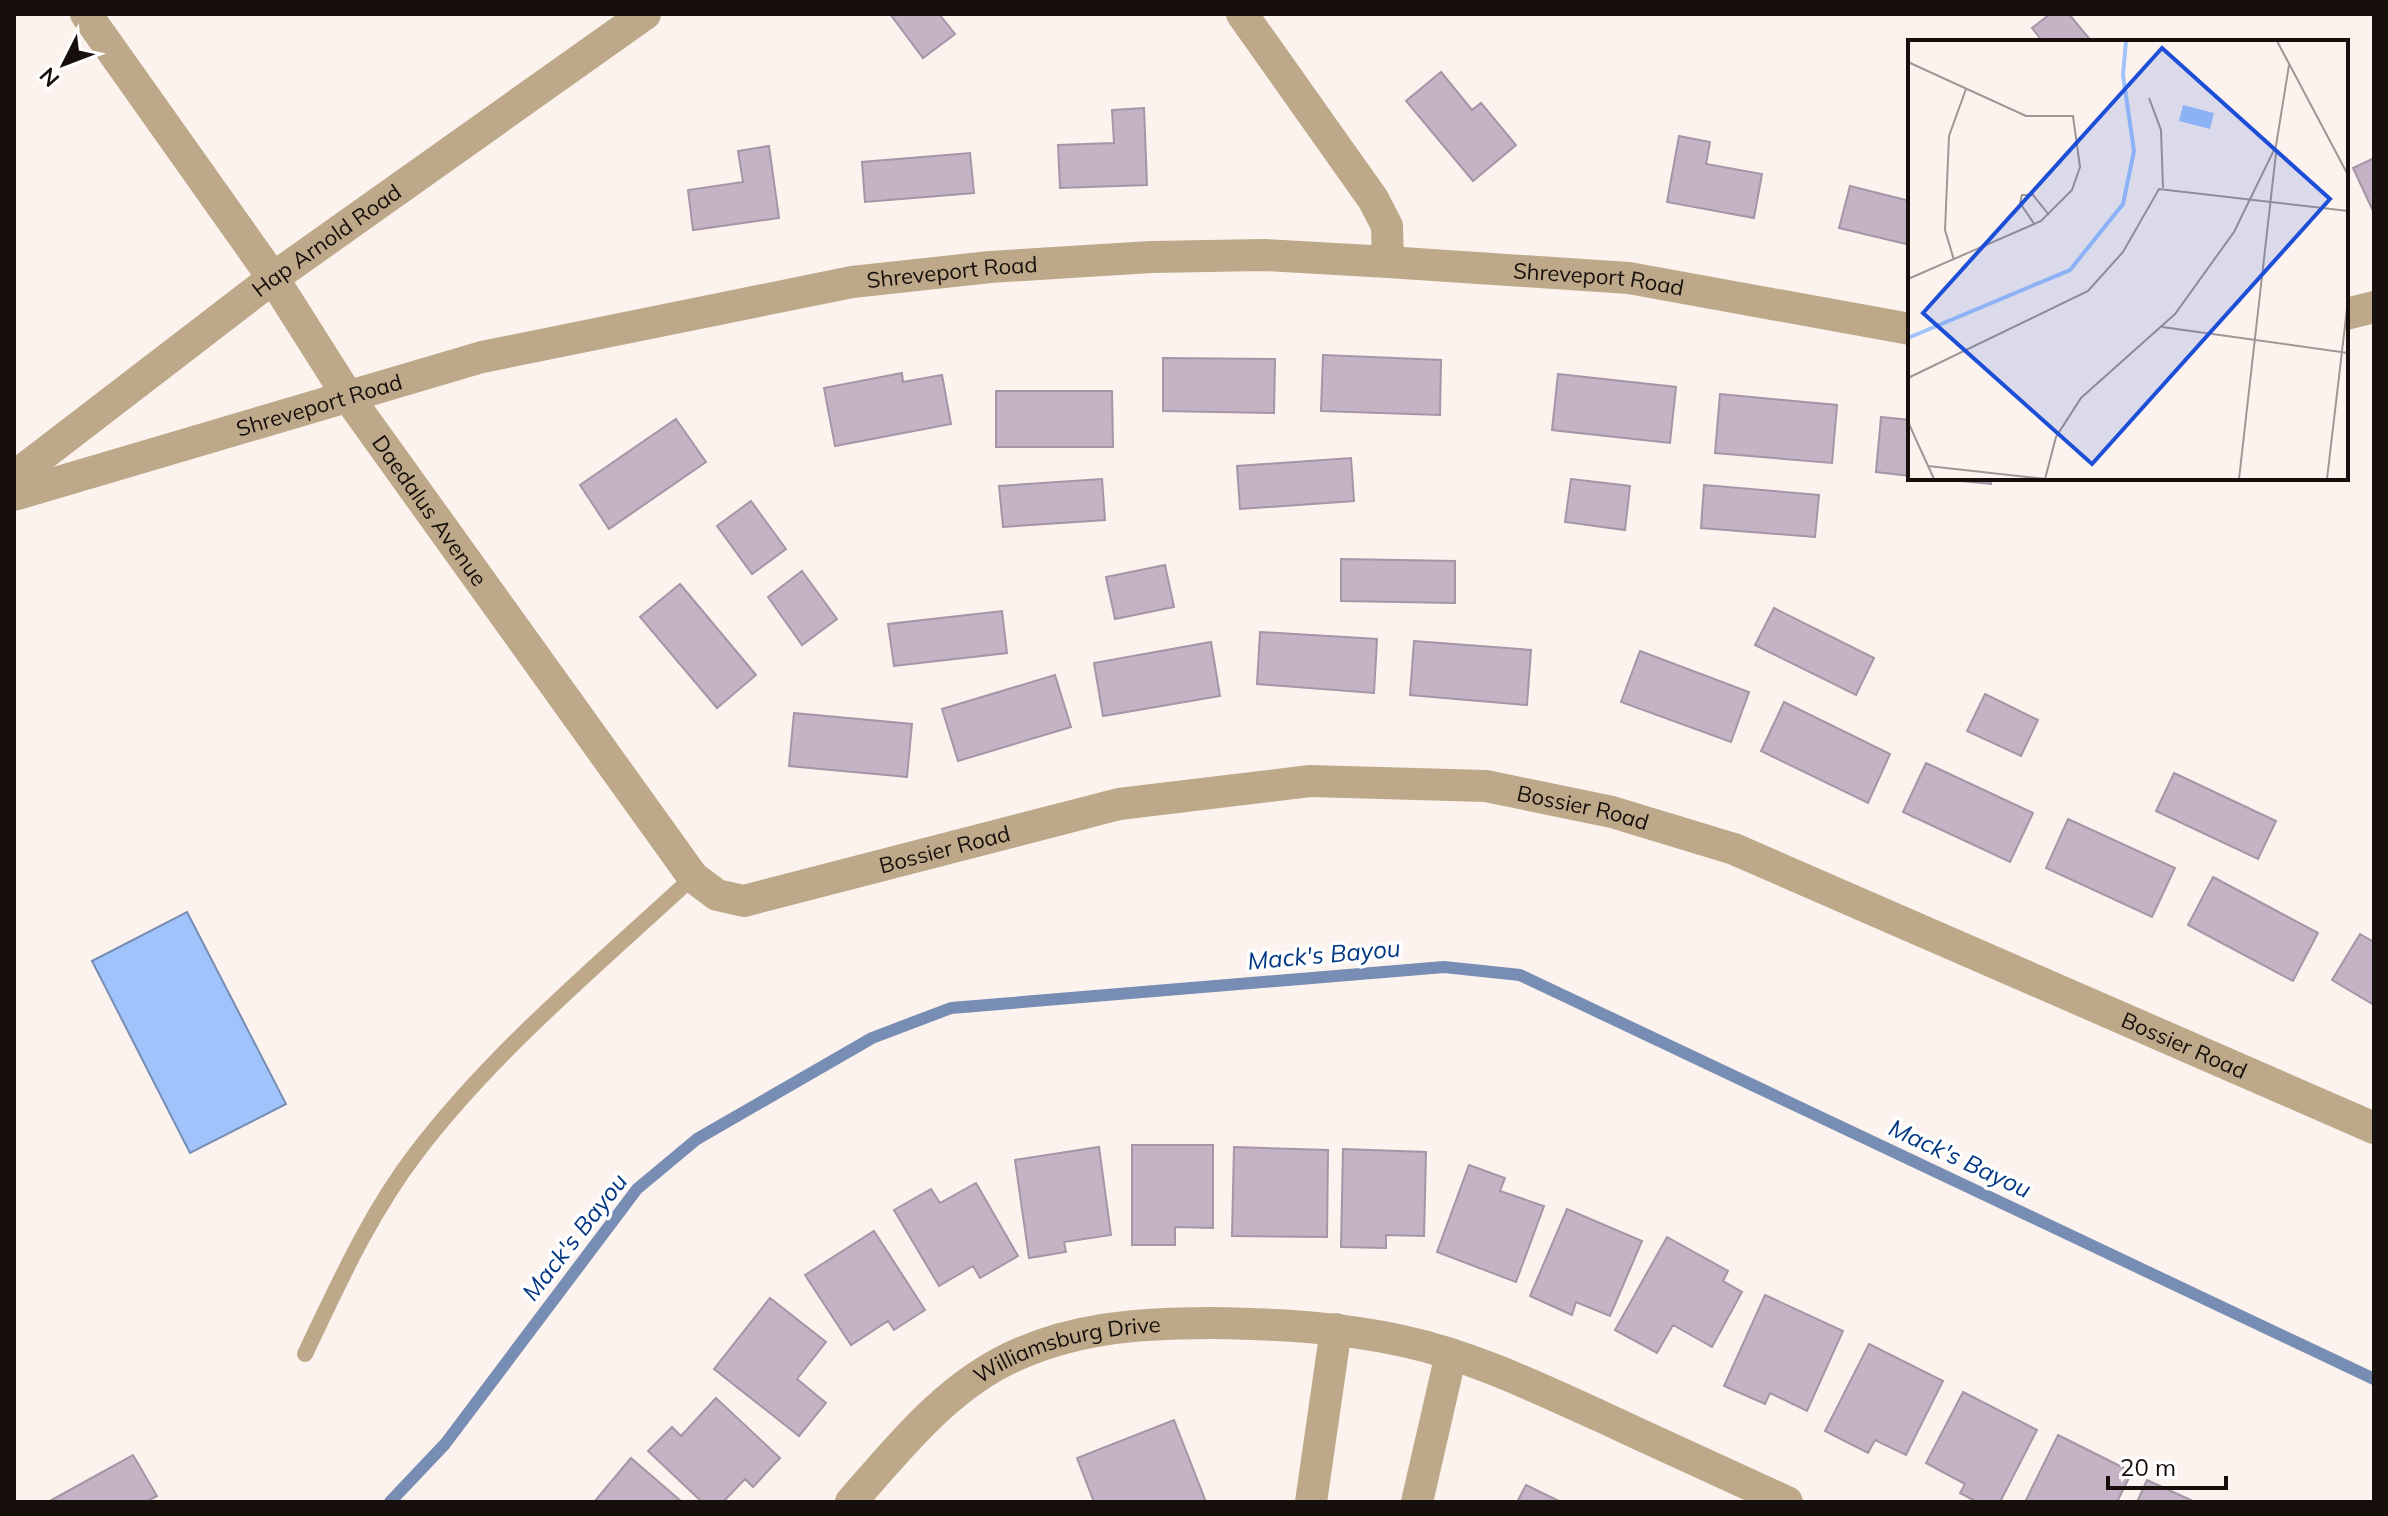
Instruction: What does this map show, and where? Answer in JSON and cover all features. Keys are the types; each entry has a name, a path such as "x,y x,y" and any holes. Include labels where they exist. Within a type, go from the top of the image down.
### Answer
{"street":[{"name":"Daedalus Avenue","path":"86,14 273,278 349,398 693,877 717,895 744,901"},
{"name":"Hap Arnold Road","path":"14,477 273,278 645,14"},
{"path":"1242,14 1373,199 1387,226 1388,262"},
{"name":"Shreveport Road","path":"14,495 482,357 852,282 990,267 1151,257 1264,255 1629,278 1908,329"},
{"path":"2348,314 2374,307"},
{"name":"Bossier Road","path":"744,901 1148,800 1310,781 1499,788 1612,812 1734,849 2374,1128"},
{"name":"Williamsburg Drive","path":"851,1502 899,1447 960,1390 1001,1363 1056,1341 1108,1327 1158,1323 1336,1329 1407,1341 1528,1383 1787,1502"},
{"path":"1311,1502 1336,1329"},
{"path":"1417,1502 1451,1354"}],"lane":[{"path":"305,1354 359,1242 416,1153 493,1063 693,877"}],"water":[{"path":"187,912 286,1104 190,1153 92,961"}],"building":[{"path":"890,14 939,14 955,34 923,58"},
{"path":"2050,14 2069,14 2090,40 2041,40 2032,28"},
{"path":"1441,72 1472,110 1481,103 1516,145 1473,181 1406,101"},
{"path":"1144,108 1147,185 1060,188 1058,145 1114,143 1112,110"},
{"path":"1679,136 1710,142 1706,164 1762,174 1754,218 1667,202"},
{"path":"769,146 779,218 693,230 688,190 743,182 738,151"},
{"path":"970,153 974,193 865,202 862,162"},
{"path":"2374,158 2374,213 2353,168"},
{"path":"1850,186 1908,200 1908,245 1839,228"},
{"path":"1323,355 1441,360 1440,415 1321,411"},
{"path":"1163,358 1275,359 1274,413 1163,411"},
{"path":"902,373 903,382 942,375 951,424 835,446 824,388"},
{"path":"1558,374 1676,387 1670,443 1552,430"},
{"path":"996,391 1112,391 1113,447 996,447"},
{"path":"1720,394 1837,405 1832,463 1715,453"},
{"path":"1881,417 1908,420 1908,476 1876,472"},
{"path":"676,419 706,462 609,529 580,485"},
{"path":"1351,458 1354,501 1240,509 1237,466"},
{"path":"1102,479 1105,520 1003,527 999,486"},
{"path":"1571,479 1630,486 1625,530 1565,522"},
{"path":"1950,480 1992,480 1991,484"},
{"path":"1704,485 1819,495 1815,537 1701,528"},
{"path":"751,501 786,549 752,574 717,526"},
{"path":"1341,559 1455,561 1455,603 1341,601"},
{"path":"1165,565 1174,607 1115,619 1106,577"},
{"path":"802,571 837,619 802,645 768,597"},
{"path":"680,584 756,675 717,708 640,617"},
{"path":"1774,608 1874,658 1856,695 1755,645"},
{"path":"1002,611 1007,653 894,666 888,624"},
{"path":"1260,632 1377,639 1374,693 1257,684"},
{"path":"1414,641 1531,650 1527,705 1410,695"},
{"path":"1211,642 1220,696 1103,716 1094,663"},
{"path":"1640,651 1749,692 1731,742 1621,702"},
{"path":"1055,675 1071,727 958,761 942,709"},
{"path":"1985,694 2038,720 2021,756 1967,731"},
{"path":"1784,702 1890,754 1868,803 1761,751"},
{"path":"794,713 912,724 907,777 789,766"},
{"path":"1926,763 2033,813 2010,862 1903,812"},
{"path":"2174,773 2276,821 2258,859 2156,811"},
{"path":"2068,819 2175,868 2152,917 2046,868"},
{"path":"2213,877 2318,933 2293,981 2188,925"},
{"path":"2360,934 2374,942 2374,1005 2332,980"},
{"path":"1132,1145 1213,1145 1213,1228 1175,1227 1175,1245 1132,1245"},
{"path":"1099,1147 1111,1235 1064,1242 1066,1252 1029,1258 1015,1160"},
{"path":"1234,1147 1328,1150 1327,1237 1232,1236"},
{"path":"1343,1149 1426,1152 1424,1236 1386,1235 1386,1248 1341,1247"},
{"path":"1469,1165 1505,1178 1500,1191 1544,1206 1516,1282 1437,1252"},
{"path":"976,1183 1018,1256 980,1278 973,1266 939,1286 894,1210 931,1189 940,1203"},
{"path":"1567,1209 1642,1241 1610,1316 1576,1302 1572,1315 1530,1296"},
{"path":"874,1231 925,1310 894,1330 888,1321 851,1345 805,1275"},
{"path":"1667,1237 1728,1271 1723,1281 1742,1292 1712,1347 1673,1325 1657,1353 1615,1330"},
{"path":"1765,1295 1843,1331 1807,1411 1770,1393 1765,1404 1724,1386"},
{"path":"770,1298 826,1342 797,1379 826,1403 799,1436 714,1369"},
{"path":"1869,1344 1943,1381 1906,1455 1875,1440 1868,1453 1825,1431"},
{"path":"1963,1392 2037,1430 2000,1502 1977,1502 1960,1493 1965,1484 1926,1463"},
{"path":"716,1398 780,1458 753,1487 745,1479 723,1502 702,1502 648,1451 672,1427 681,1436"},
{"path":"1174,1420 1206,1502 1094,1502 1077,1458"},
{"path":"2058,1435 2132,1472 2117,1502 2025,1502"},
{"path":"133,1455 157,1496 146,1502 48,1502"},
{"path":"631,1458 682,1502 594,1502"},
{"path":"2147,1480 2195,1502 2137,1502"},
{"path":"1526,1485 1561,1502 1517,1502"}],"waterway":[{"name":"Mack's Bayou","path":"390,1502 445,1444 637,1189 697,1139 872,1038 951,1008 1444,967 1520,975 2374,1379"}]}
